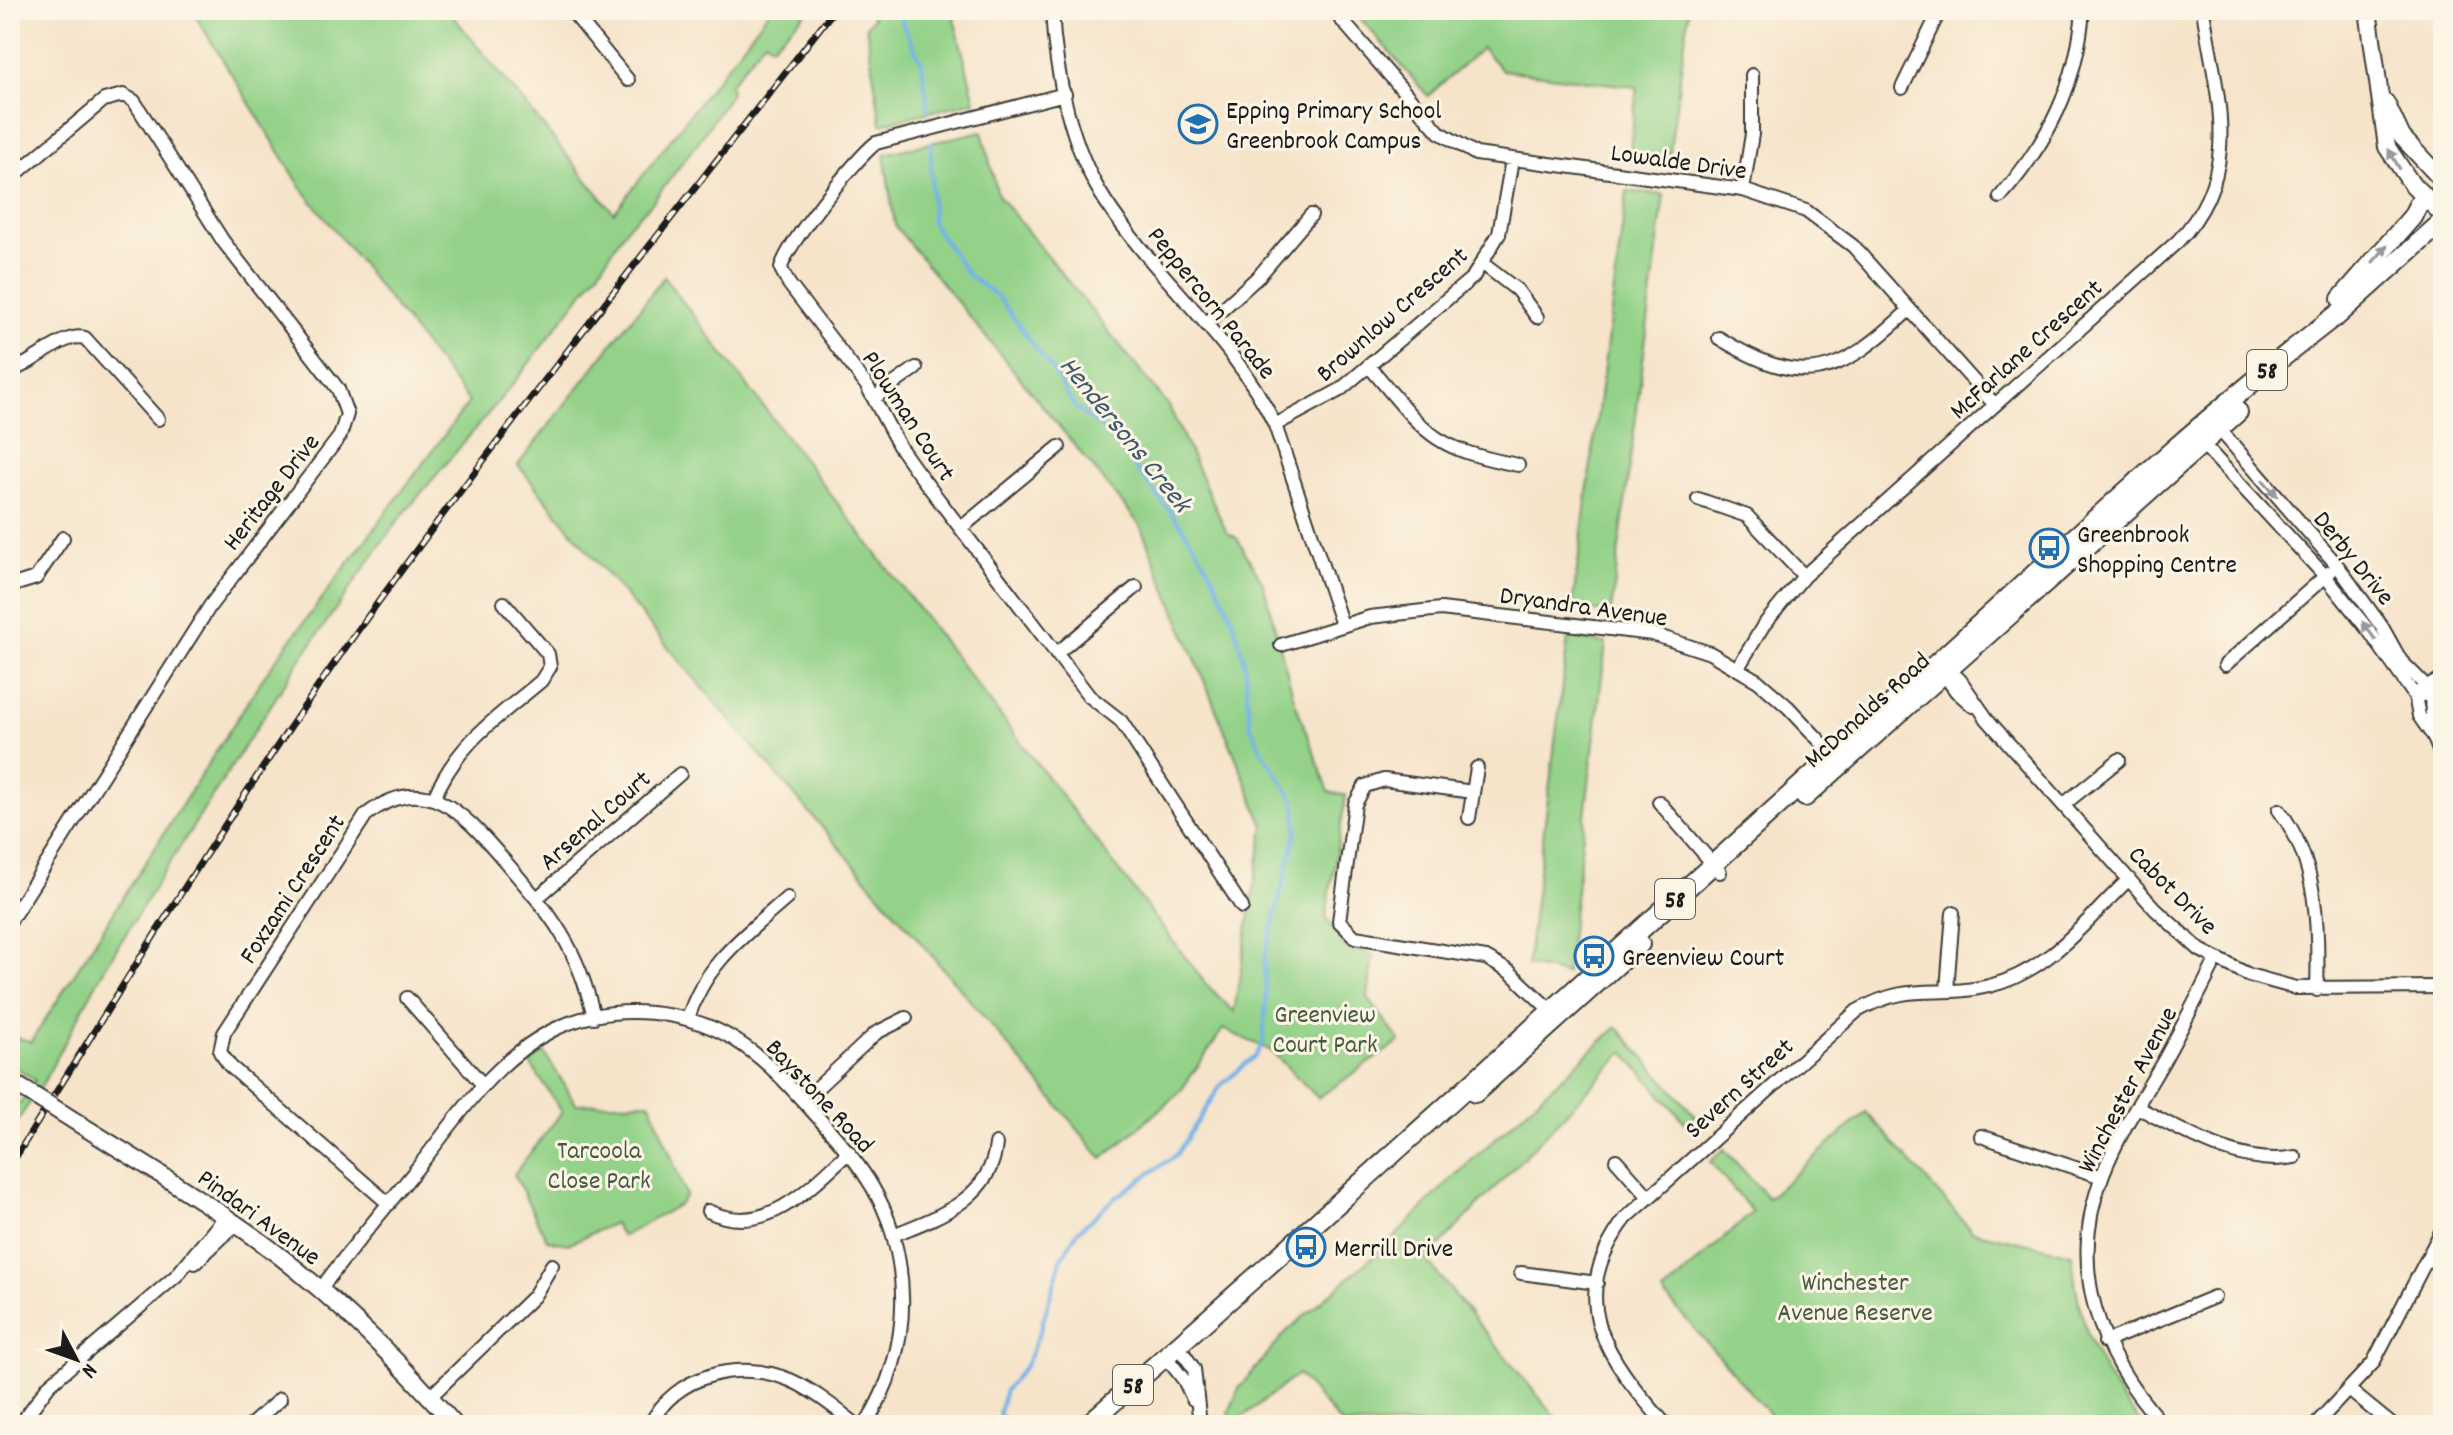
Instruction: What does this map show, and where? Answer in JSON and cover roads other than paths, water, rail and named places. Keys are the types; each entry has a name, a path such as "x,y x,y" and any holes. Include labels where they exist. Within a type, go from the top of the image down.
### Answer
{"main road":[{"path":"2311,335 2412,217 2423,195"},
{"name":"McDonalds Road","path":"2215,424 2443,218"},
{"name":"McDonalds Road","path":"1087,1425 1943,669 2311,335 2343,310"}],"street":[{"path":"571,10 628,80"},
{"name":"Peppercorn Parade","path":"1052,10 1065,94 1082,154 1101,194 1251,378 1275,425 1342,625"},
{"name":"Lowalde Drive","path":"1333,10 1439,132 1476,154 1743,190 1788,202 1821,219 1853,246 1995,405"},
{"path":"1902,88 1940,10"},
{"path":"2000,197 2033,158 2065,101 2077,62 2083,10"},
{"name":"McFarlane Crescent","path":"1738,668 1763,626 1804,576 2178,241 2207,204 2218,174 2222,142 2203,10"},
{"path":"2368,10 2387,147 2396,164 2443,218"},
{"path":"1743,190 1752,134 1752,75"},
{"path":"2380,86 2402,137 2443,181"},
{"name":"Plowman Court","path":"1065,94 876,143 854,165 787,251 781,264 785,279 874,398 899,446 1097,705 1121,721 1242,907"},
{"name":"Heritage Drive","path":"10,179 104,100 123,95 134,101 223,241 338,389 347,414 340,436 210,606 10,921"},
{"name":"Brownlow Crescent","path":"1275,425 1326,400 1459,290 1483,264 1503,220 1512,160"},
{"path":"1207,323 1259,276 1311,215"},
{"path":"1483,264 1517,290 1537,317"},
{"path":"1719,338 1777,368 1823,368 1855,356 1909,310"},
{"path":"10,371 31,363 70,338 85,338 158,419"},
{"path":"1369,366 1419,425 1443,444 1469,455 1518,465"},
{"path":"874,398 916,368"},
{"name":"Derby Drive","path":"2215,424 2337,565 2382,627 2401,661 2428,689 2433,735 2443,761"},
{"name":"Derby Drive","path":"2198,440 2325,576 2369,631 2415,696 2419,716 2433,735"},
{"path":"961,528 1059,447"},
{"path":"1698,499 1747,516 1804,576"},
{"path":"10,586 36,578 63,538"},
{"path":"2225,665 2337,565"},
{"path":"1056,654 1136,587"},
{"path":"504,603 548,654 550,667 541,681 460,751 446,771 434,798 471,821 537,898 572,948 594,1017"},
{"name":"Dryandra Avenue","path":"1281,645 1342,625 1415,610 1481,612 1652,634 1693,645 1738,668 1788,707 1837,760"},
{"name":"Cabot Drive","path":"1943,669 2172,927 2220,962 2267,982 2317,990 2439,989"},
{"path":"2415,696 2443,678"},
{"path":"2428,689 2443,688"},
{"path":"2063,805 2119,760"},
{"path":"1469,818 1477,768"},
{"name":"Arsenal Court","path":"537,898 680,774"},
{"path":"1473,792 1384,780 1365,786 1355,804 1339,921 1355,937 1486,958 1518,980 1549,1016"},
{"name":"Foxzami Crescent","path":"389,1204 230,1066 222,1056 220,1046 224,1033 358,823 388,801 403,797 434,798"},
{"path":"1659,802 1716,868"},
{"path":"2279,810 2298,839 2312,887 2318,928 2317,990"},
{"name":"Severn Street","path":"1666,1425 1621,1373 1606,1346 1597,1316 1597,1283 1613,1237 1648,1196 1857,1011 1898,993 1986,987 2019,976 2049,956 2132,882"},
{"path":"688,1019 694,997 714,964 787,898"},
{"path":"1947,990 1953,913"},
{"name":"Winchester Avenue","path":"2163,1425 2124,1378 2105,1342 2094,1306 2088,1269 2090,1224 2102,1177 2137,1107 2220,962"},
{"path":"407,998 483,1085"},
{"name":"Baystone Road","path":"320,1290 483,1085 524,1047 556,1029 594,1017 644,1013 688,1019 743,1044 803,1101 849,1152 871,1185 893,1235 903,1302 900,1336 885,1390 865,1425"},
{"path":"803,1101 876,1033 906,1018"},
{"name":"Pindari Avenue","path":"10,1081 230,1220 320,1290 373,1337 455,1425"},
{"path":"2137,1107 2200,1138 2243,1153 2273,1160 2295,1157"},
{"path":"1981,1136 2102,1177"},
{"path":"893,1235 947,1212 973,1194 987,1177 996,1144"},
{"path":"708,1211 732,1220 768,1215 793,1201 849,1152"},
{"path":"1616,1160 1648,1196"},
{"path":"20,1425 49,1385 176,1276 208,1253 230,1220"},
{"path":"2315,1425 2348,1389 2394,1325 2443,1228"},
{"path":"430,1397 534,1296 552,1265"},
{"path":"1521,1273 1597,1283"},
{"path":"2105,1342 2214,1297"},
{"path":"1172,1351 1194,1369 1200,1425"},
{"path":"650,1425 659,1409 683,1388 710,1375 741,1370 789,1380 857,1425"},
{"path":"2348,1389 2392,1425"},
{"path":"251,1425 280,1399"}],"waterway":[{"name":"Hendersons Creek","path":"896,10 922,63 928,110"},
{"name":"Hendersons Creek","path":"931,144 932,223 968,275 998,297 1052,370 1074,406 1109,434 1183,528 1210,570 1231,615 1244,659 1250,724 1262,751 1295,802 1297,830 1264,960 1266,999 1263,1043 1256,1055 1221,1085 1177,1154 1115,1198 1078,1231 1062,1257 1040,1331 1026,1365 1005,1390 999,1413 1002,1425"}],"railway":[{"path":"10,1166 207,853 331,668 515,418 834,10"}],"place":[{"name":"Epping Primary School Greenbrook Campus","path":"1198,124"},
{"name":"Greenbrook Shopping Centre","path":"2049,548"},
{"name":"Greenview Court","path":"1594,956"},
{"name":"Merrill Drive","path":"1306,1247"}],"park label":[{"name":"Greenview Court Park","path":"1325,1028"},
{"name":"Tarcoola Close Park","path":"599,1164"},
{"name":"Winchester Avenue Reserve","path":"1855,1296"}]}
